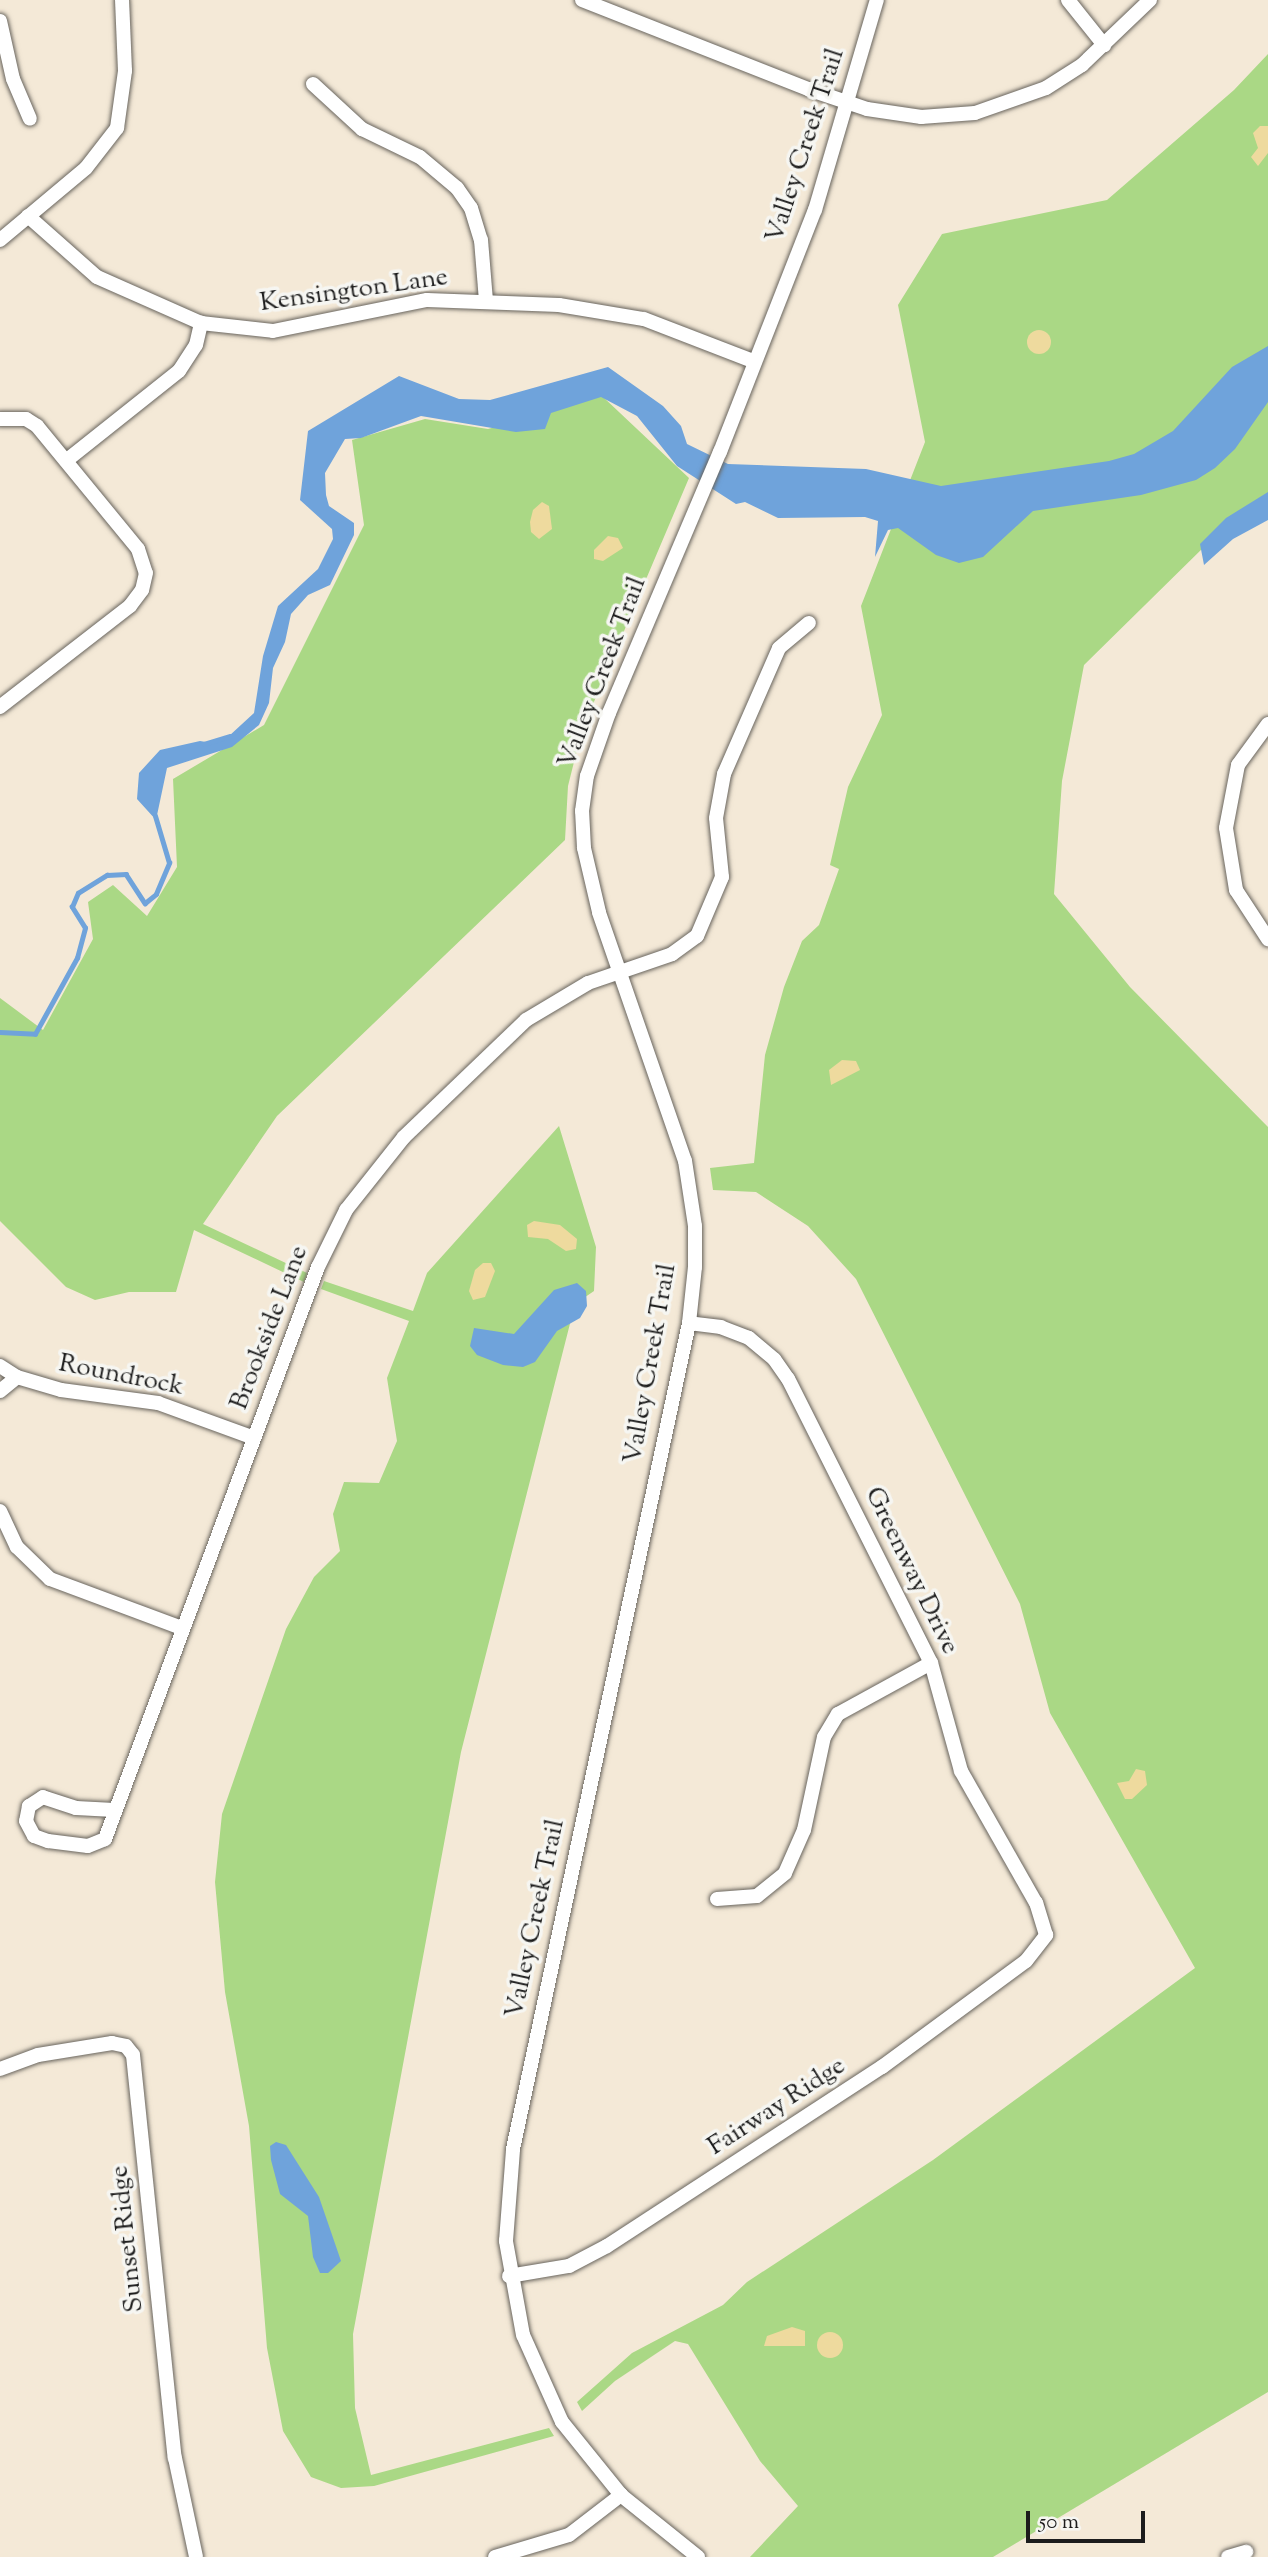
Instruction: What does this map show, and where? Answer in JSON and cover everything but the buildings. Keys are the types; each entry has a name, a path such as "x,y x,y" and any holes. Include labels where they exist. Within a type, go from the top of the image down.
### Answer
{"street":[{"path":"0,240 86,168 117,128 124,103 122,0"},
{"path":"582,0 848,103 905,116 975,113 1046,88 1104,45 1150,0"},
{"name":"Valley Creek Trail","path":"698,2557 621,2495 576,2443 546,2393 523,2335 509,2276 506,2207 513,2149 689,1323 696,1245 688,1176 590,879 584,848 584,791 609,713 720,452 753,361 815,210 877,0"},
{"path":"1068,0 1104,45"},
{"path":"0,20 13,79 30,119"},
{"path":"313,84 362,130 420,157 457,188 471,208 481,240 486,301"},
{"name":"Kensington Lane","path":"29,216 97,277 201,323 273,331 426,300 486,301 602,310 644,319 753,361"},
{"path":"66,460 179,371 195,345 201,323"},
{"path":"0,419 26,419 66,460 138,549 146,573 142,590 130,606 0,707"},
{"name":"Brookside Lane","path":"114,1810 76,1808 43,1797 29,1807 26,1821 38,1839 95,1845 105,1839 322,1257 372,1172 526,1020 574,990 682,950 703,926 722,877 716,818 724,774 779,648 809,623"},
{"path":"1268,724 1238,765 1226,828 1237,890 1268,939"},
{"name":"Greenway Drive","path":"689,1323 739,1333 766,1350 781,1368 932,1663 961,1771 1041,1912 1046,1935"},
{"name":"Roundrock","path":"0,1366 17,1377 61,1390 158,1403 254,1438"},
{"name":"Roundrock","path":"0,1391 17,1377"},
{"path":"0,1511 17,1547 50,1579 182,1628"},
{"path":"717,1899 757,1896 785,1873 804,1830 824,1737 838,1714 932,1663"},
{"name":"Fairway Ridge","path":"509,2276 569,2266 607,2246 882,2067 1026,1961 1046,1935"},
{"name":"Sunset Ridge","path":"0,2068 38,2055 112,2043 126,2046 133,2055 175,2458 196,2557"},
{"path":"495,2557 569,2535 621,2495"},
{"path":"1228,2557 1246,2552"}],"green space":[{"path":"1268,54 1268,510 1206,545 1084,665 1062,781 1054,894 1130,987 1268,1127 1268,2392 993,2557 750,2557 798,2506 760,2461 688,2344 675,2341 615,2381 582,2411 577,2402 632,2353 723,2305 747,2282 933,2160 1195,1968 1050,1713 1020,1604 856,1279 808,1226 756,1192 713,1190 710,1168 754,1163 765,1055 784,987 802,941 819,925 839,869 830,865 848,787 882,715 861,606 925,442 898,305 942,234 1107,200 1234,90"},
{"path":"602,396 689,478 582,730 568,786 565,840 277,1116 203,1224 307,1273 304,1282 194,1230 176,1292 129,1292 95,1300 66,1287 0,1221 0,998 43,1030 93,939 88,902 113,885 147,916 177,867 173,779 264,725 364,525 352,440 425,419 488,429"},
{"path":"559,1126 596,1247 594,1291 575,1304 461,1752 353,2334 355,2408 371,2475 549,2428 554,2436 374,2486 341,2488 311,2477 283,2431 267,2348 249,2126 225,1992 215,1882 222,1814 286,1629 314,1577 340,1551 333,1514 344,1482 379,1483 397,1441 387,1378 409,1321 321,1289 324,1281 413,1311 427,1273"}],"sand":[{"path":"1260,126 1268,126 1268,153 1258,166 1251,157 1258,148 1253,133"},
{"path":"1039,330 1047,334 1051,342 1047,350 1039,354 1031,350 1027,342 1031,334"},
{"path":"542,502 549,506 552,529 539,539 531,532 530,522 533,510"},
{"path":"608,536 618,538 623,548 603,561 594,559 594,550"},
{"path":"842,1060 856,1061 860,1070 831,1085 829,1070"},
{"path":"534,1221 560,1225 577,1239 576,1249 566,1251 548,1239 528,1237 527,1225"},
{"path":"483,1263 491,1263 495,1271 485,1297 473,1300 469,1291 475,1270"},
{"path":"1136,1769 1145,1771 1147,1785 1132,1799 1125,1799 1117,1783 1129,1781"},
{"path":"792,2327 805,2331 805,2346 764,2346 767,2336"},
{"path":"830,2332 839,2336 843,2345 839,2354 830,2358 821,2354 817,2345 821,2336"}],"water":[{"path":"1268,346 1268,402 1235,449 1215,468 1196,480 1141,495 1033,511 983,557 959,563 936,555 898,528 888,530 875,557 878,521 865,517 778,518 745,502 736,504 677,466 637,416 601,397 551,413 545,429 516,432 421,416 361,438 345,439 325,473 326,495 329,506 354,523 354,535 330,585 308,595 291,614 285,642 273,668 269,703 259,725 232,747 167,768 156,820 137,799 139,773 160,750 200,741 212,743 229,736 254,713 263,656 278,606 318,569 333,539 332,529 300,500 308,431 399,376 459,399 490,400 608,367 663,406 681,426 687,444 728,464 866,469 941,486 1109,461 1134,454 1173,431 1232,367"},
{"path":"1268,492 1268,520 1233,539 1204,565 1200,544 1226,518"},
{"path":"577,1283 586,1291 587,1306 580,1318 557,1331 535,1362 523,1367 503,1365 477,1355 470,1346 474,1328 514,1334 554,1290"},
{"path":"276,2142 286,2145 319,2197 341,2261 328,2273 320,2273 313,2257 308,2216 280,2194 271,2160 270,2146"}],"waterway":[{"path":"204,744 230,736"},
{"path":"0,1032 35,1034 77,958 85,928 72,907 78,893 107,875 126,874 145,903 156,894 169,863 155,816"}]}
